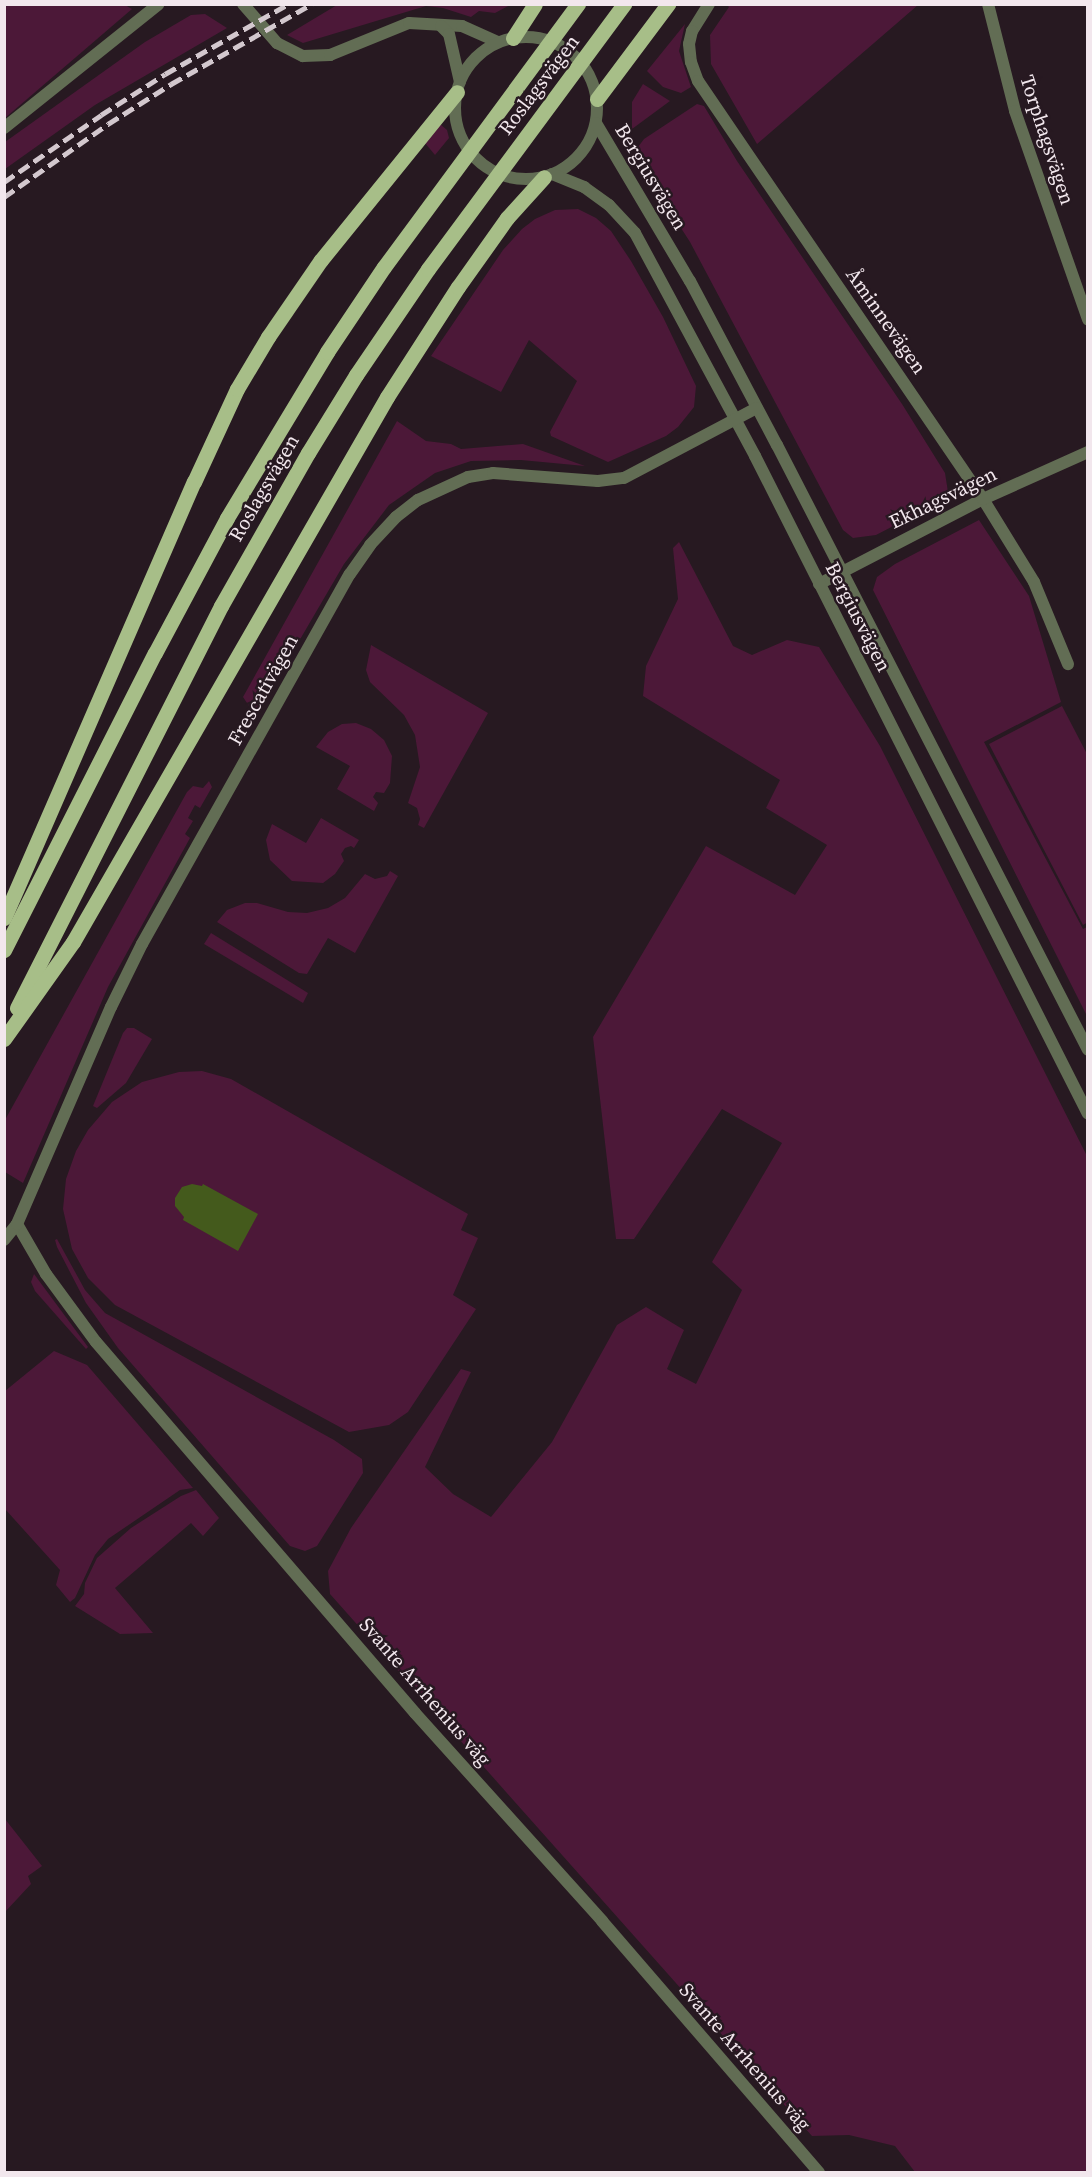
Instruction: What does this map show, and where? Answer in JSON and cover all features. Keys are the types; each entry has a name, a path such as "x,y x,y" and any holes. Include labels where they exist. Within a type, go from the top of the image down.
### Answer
{"main road":[{"path":"506,40 535,4"},
{"name":"Roslagsvägen","path":"4,950 155,653 227,518 327,352 384,267 578,4"},
{"name":"Roslagsvägen","path":"4,1032 221,606 308,453 356,375 428,269 624,4"},
{"path":"597,99 668,4"},
{"path":"4,918 237,389 268,337 321,260 458,87"},
{"path":"4,1039 73,942 387,397 464,278 507,218 548,175"}],"street":[{"path":"4,128 159,4"},
{"path":"243,4 277,43 303,56 330,55 409,23 462,26 506,40 539,38 568,50 589,74 597,99 596,123 590,139 580,154 567,166 548,175 526,179 491,170 476,159 465,144 458,128 455,110 458,87 449,34 441,26"},
{"name":"Åminnevägen","path":"709,4 692,31 689,44 691,62 698,81 983,499 1034,582 1068,663"},
{"name":"Torphagsvägen","path":"988,4 1015,111 1088,320"},
{"path":"458,87 475,58 506,40"},
{"name":"Bergiusvägen","path":"596,123 690,281 843,571 1088,1050"},
{"name":"Bergiusvägen","path":"548,175 584,187 609,205 635,233 736,419 1088,1114"},
{"name":"Frescativägen","path":"4,1240 17,1224 111,1007 142,944 350,574 370,545 396,517 418,500 468,477 493,473 598,481 624,478 757,408"},
{"name":"Ekhagsvägen","path":"819,584 983,499 1088,452"},
{"name":"Svante Arrhenius väg","path":"17,1224 46,1274 96,1342 415,1713 602,1921 819,2172"}],"shaded area":[{"path":"123,4 132,9 5,118 5,5"},
{"path":"337,5 510,5 495,13 479,11 471,17 443,8 426,6 303,43 287,35"},
{"path":"727,5 918,5 757,144 711,64 710,35 729,7"},
{"path":"205,14 227,28 95,105 5,169 5,142 145,42 191,15"},
{"path":"685,24 679,51 691,87 681,93 663,87 647,71"},
{"path":"643,84 670,101 632,129 632,102"},
{"path":"697,104 704,106 737,161 902,404 945,473 948,492 940,502 876,535 853,538 843,530 690,242 637,160 635,151 644,139"},
{"path":"440,124 447,130 449,138 435,155 425,143"},
{"path":"578,209 596,218 611,231 631,261 663,317 696,386 694,407 678,427 666,436 608,462 551,436 550,432 577,381 529,340 501,392 431,356 503,250 522,229 535,219 555,210"},
{"path":"397,421 426,441 451,444 461,449 523,444 585,466 521,460 471,461 435,473 389,505 344,564 260,708 253,712 243,697"},
{"path":"979,520 1029,596 1061,702 984,742 1083,929 1087,927 1087,1016 873,590 877,577 895,564"},
{"path":"679,542 733,646 752,655 787,640 819,647 880,746 1087,1156 1087,2172 915,2172 895,2146 849,2135 812,2136 330,1594 328,1571 351,1528 461,1369 471,1372 425,1467 453,1494 491,1517 552,1442 617,1325 646,1307 684,1330 667,1369 696,1384 742,1290 712,1262 782,1143 722,1109 634,1239 616,1239 593,1037 706,846 795,895 827,845 766,808 780,780 643,696 646,666 678,599 673,548"},
{"path":"371,645 488,713 424,828 418,825 420,819 417,808 408,803 420,767 415,735 404,715 370,682 366,670"},
{"path":"1062,706 1087,754 1088,922 1083,925 989,744"},
{"path":"356,723 371,729 384,740 392,756 390,783 384,793 376,792 373,797 378,803 374,811 337,789 350,766 316,747 328,732 342,724"},
{"path":"209,781 212,787 200,808 195,805 188,818 193,821 185,834 190,838 108,987 23,1183 5,1172 5,1120 187,792 193,786 203,788"},
{"path":"321,818 359,840 354,848 351,846 345,848 341,854 344,861 335,874 323,883 292,881 270,860 266,840 272,824 306,843"},
{"path":"390,871 398,876 355,953 328,938 307,974 299,973 217,922 227,910 245,903 257,903 288,912 307,913 328,908 345,898 365,874 375,879 387,876"},
{"path":"211,933 308,993 303,1003 204,944"},
{"path":"127,1028 134,1028 152,1039 126,1083 97,1108 93,1106"},
{"path":"202,1071 231,1079 468,1214 461,1230 478,1238 453,1295 476,1309 408,1412 389,1425 349,1432 115,1305 88,1278 72,1249 63,1209 66,1179 76,1151 88,1130 112,1102 142,1082 179,1072"},
{"path":"192,1184 202,1186 203,1184 258,1214 238,1251 183,1220 184,1217 175,1206 175,1198 182,1187"},
{"path":"57,1239 85,1290 105,1313 334,1440 362,1459 363,1473 317,1546 305,1551 290,1546 118,1348 86,1303 57,1247 55,1240"},
{"path":"34,1274 88,1347 86,1349 35,1291 31,1282"},
{"path":"54,1351 87,1365 193,1488 180,1490 108,1539 95,1555 75,1598 70,1602 56,1585 60,1570 5,1509 5,1391"},
{"path":"196,1490 219,1518 203,1536 191,1523 115,1588 153,1633 120,1634 75,1606 84,1594 85,1583 97,1558 131,1528 181,1496"},
{"path":"5,1819 42,1866 28,1876 31,1884 5,1912"}],"railway":[{"path":"4,182 165,74 288,4"},
{"path":"4,197 108,124 171,84 312,4"}]}
